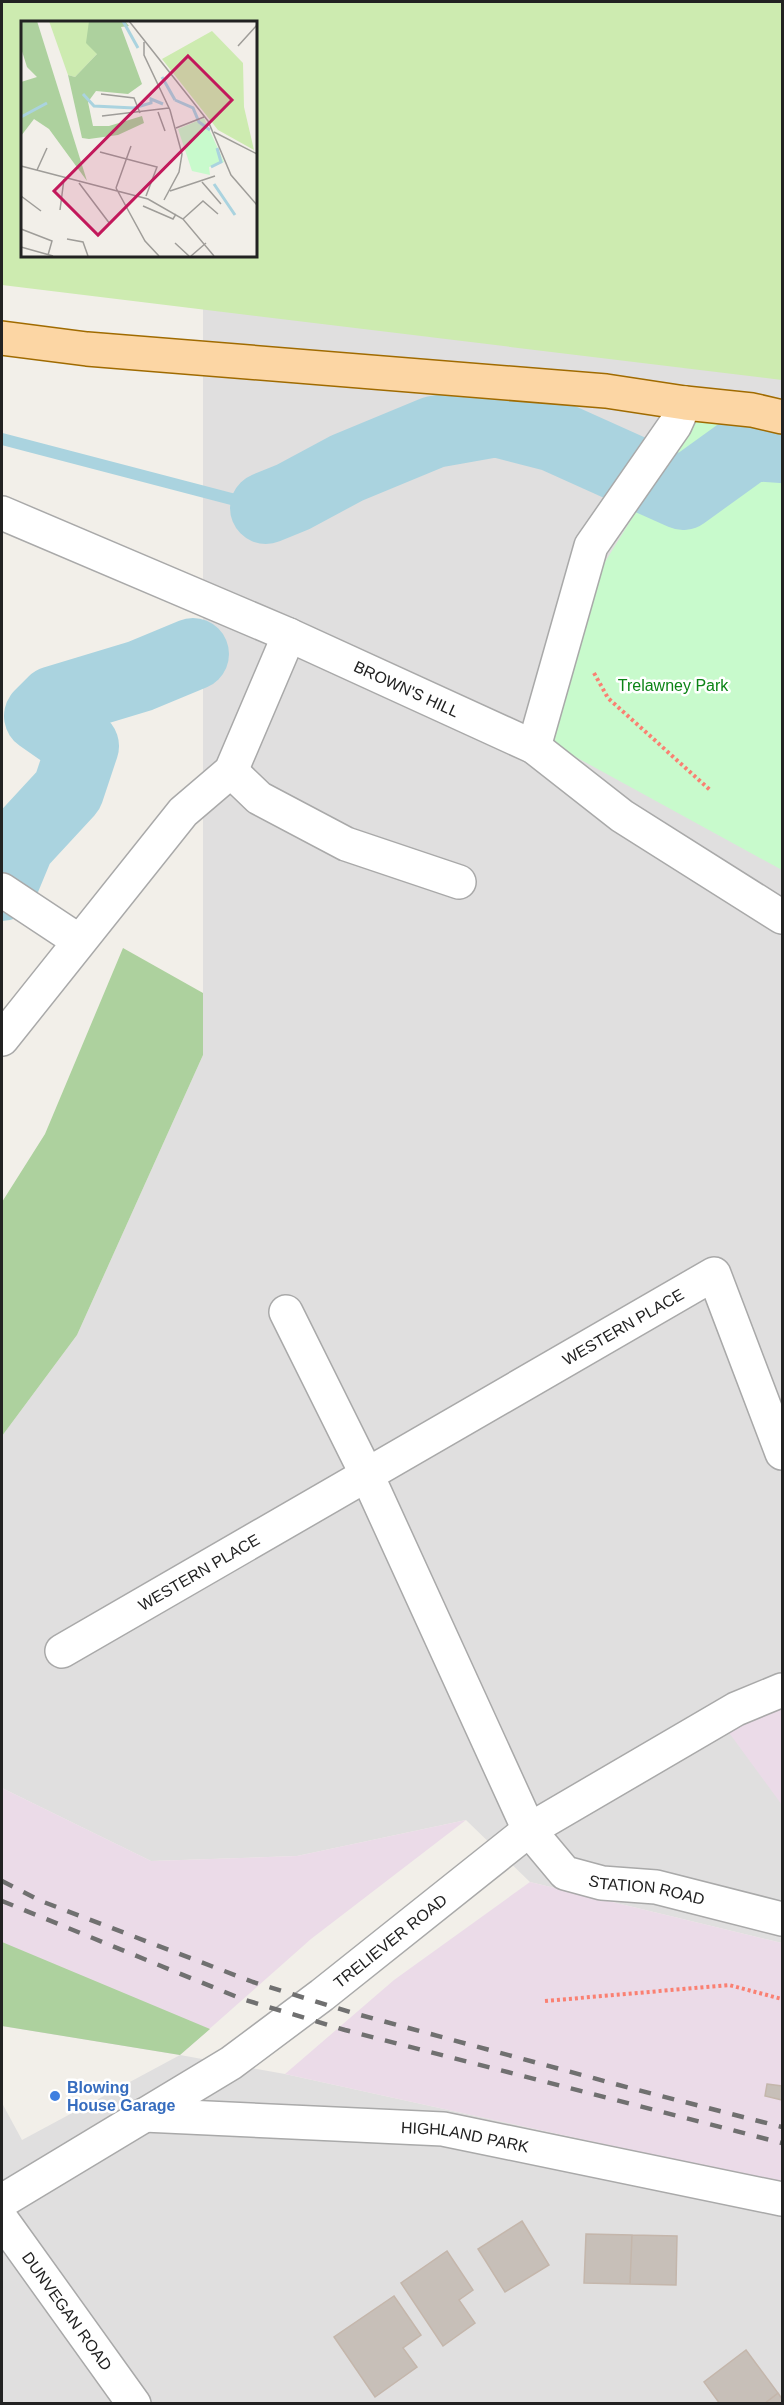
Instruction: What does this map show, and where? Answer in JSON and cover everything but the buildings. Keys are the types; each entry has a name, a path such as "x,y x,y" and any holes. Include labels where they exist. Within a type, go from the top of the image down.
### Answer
{"main road":[{"path":"2,338 99,350 606,391 680,414 752,410 783,417"}],"street":[{"path":"534,747 591,546 680,414"},
{"name":"BROWN'S HILL","path":"2,513 289,635 534,747 622,816 783,917"},
{"path":"2,1039 183,812 231,771 289,635"},
{"path":"231,771 259,798 346,844 459,882"},
{"path":"8,894 79,941"},
{"name":"WESTERN PLACE","path":"62,1651 714,1274 783,1453"},
{"path":"286,1312 367,1475 529,1830"},
{"name":"TRELIEVER ROAD","path":"2,2201 240,2056 322,1995 529,1830 736,1709 783,1690"},
{"name":"STATION ROAD","path":"529,1830 565,1873 602,1883 656,1887 783,1919"},
{"name":"HIGHLAND PARK","path":"144,2115 443,2129 783,2199"},
{"name":"DUNVEGAN ROAD","path":"2,2220 134,2403"}],"path":[{"path":"560,656 586,659 608,698 710,790"},
{"path":"545,2001 729,1984 783,1999"}],"shaded area":[{"path":"782,2 782,1943 530,1882 466,1820 297,1856 151,1861 2,1788 2,1436 77,1335 203,1055 203,256 256,255"},
{"path":"782,1693 782,1805 719,1719"},
{"path":"2,1788 151,1861 297,1856 466,1820 311,1939 180,2055 2,2026"},
{"path":"530,1882 782,1943 782,2187 772,2181 285,2074 394,1980"},
{"path":"180,2055 285,2074 772,2181 782,2187 782,2403 2,2403 2,2103 22,2140"}],"green space":[{"path":"2,2 782,2 782,380 2,285"},
{"name":"Trelawney Park","path":"695,416 782,425 782,870 552,744 568,659 605,562"},
{"path":"123,948 203,993 203,1055 77,1335 2,1436 2,1202 45,1134"},
{"path":"2,1942 210,2029 180,2055 2,2026"}],"waterway":[{"path":"266,508 293,497 347,468 434,432 496,421 554,436 683,494 751,445 782,447"},
{"path":"2,439 266,508"},
{"path":"2,885 19,844 68,791 83,746 40,716 54,702 140,676 193,654"}],"railway":[{"path":"2,1881 41,1901 253,1982 353,2013 782,2127"},
{"path":"2,1901 242,1999 345,2030 782,2143"}],"place":[{"name":"Blowing House Garage","path":"55,2096"}]}
